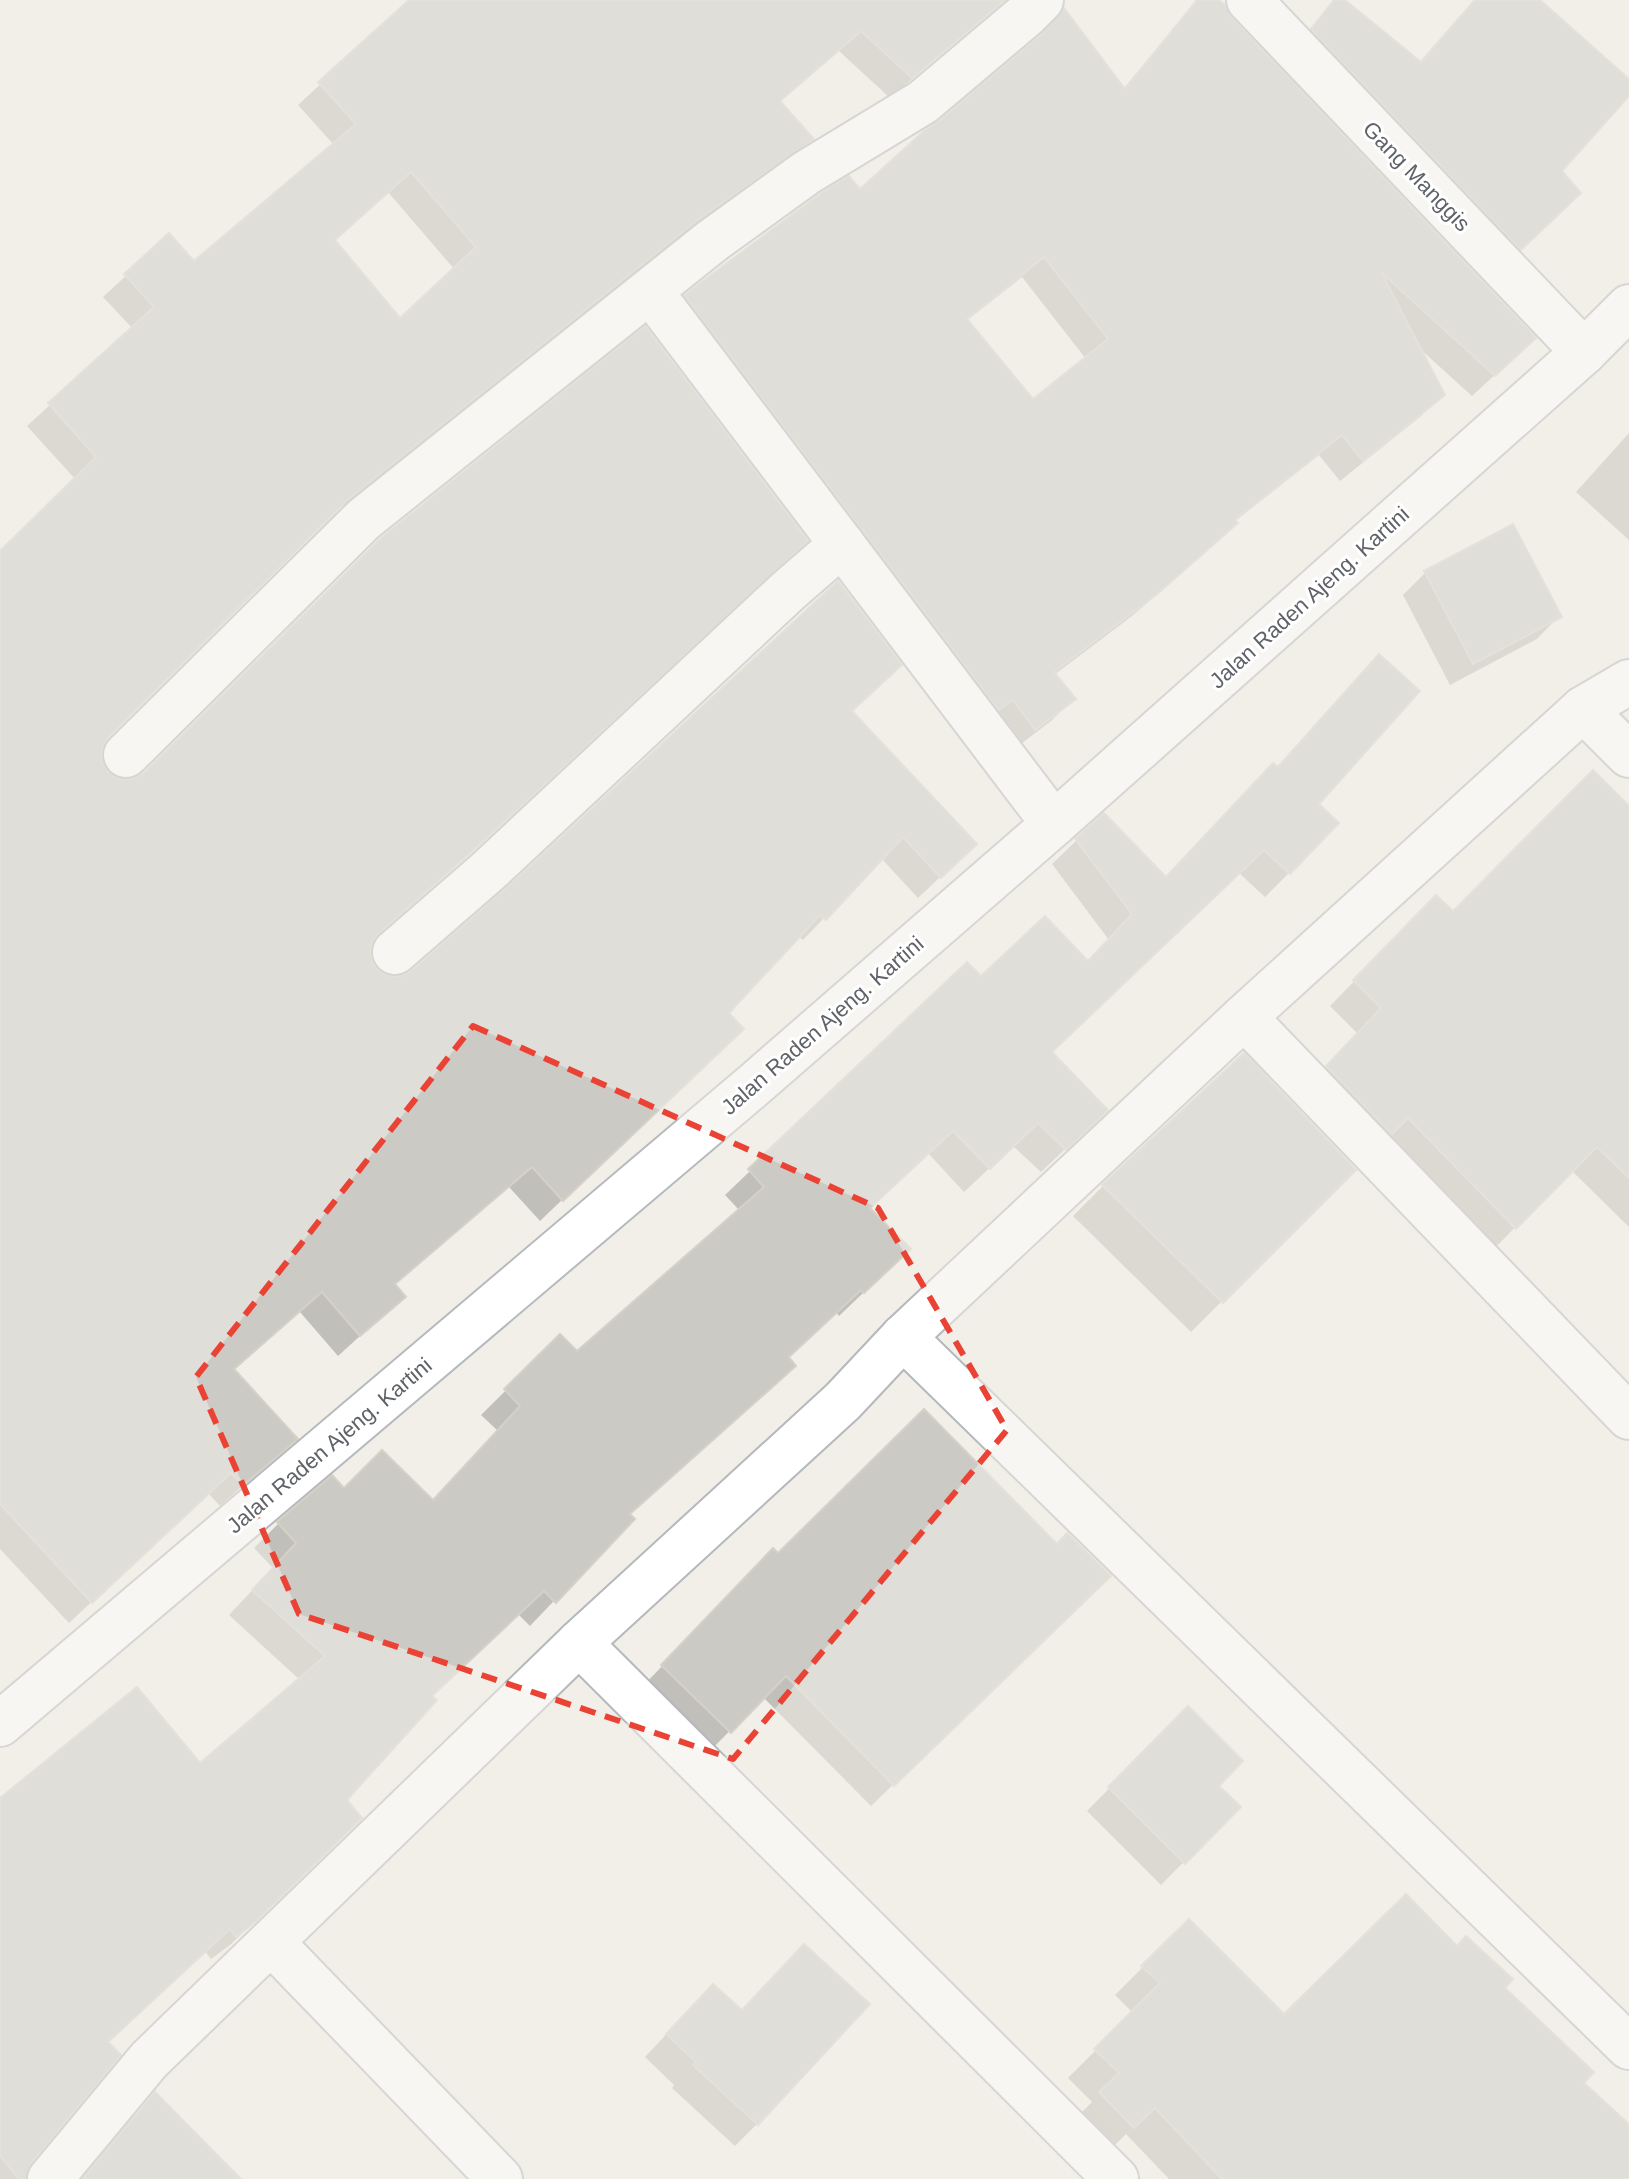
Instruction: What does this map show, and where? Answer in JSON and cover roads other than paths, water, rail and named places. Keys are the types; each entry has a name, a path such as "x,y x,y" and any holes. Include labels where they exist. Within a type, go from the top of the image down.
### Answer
{"street":[{"path":"126,755 364,519 712,241 806,173 923,102 1041,0"},
{"name":"Gang Manggis","path":"1249,0 1584,352"},
{"path":"650,291 1054,824"},
{"name":"Jalan Raden Ajeng. Kartini","path":"0,1724 755,1084 1054,824 1584,352 1629,307"},
{"path":"395,952 487,872 842,544"},
{"path":"50,2179 149,2060 579,1643 843,1401 903,1337 1244,1017 1583,709 1629,682"},
{"path":"1583,709 1629,755"},
{"path":"1244,1017 1629,1417"},
{"path":"903,1337 1629,2047"},
{"path":"579,1643 1116,2179"},
{"path":"271,1942 500,2179"}]}
